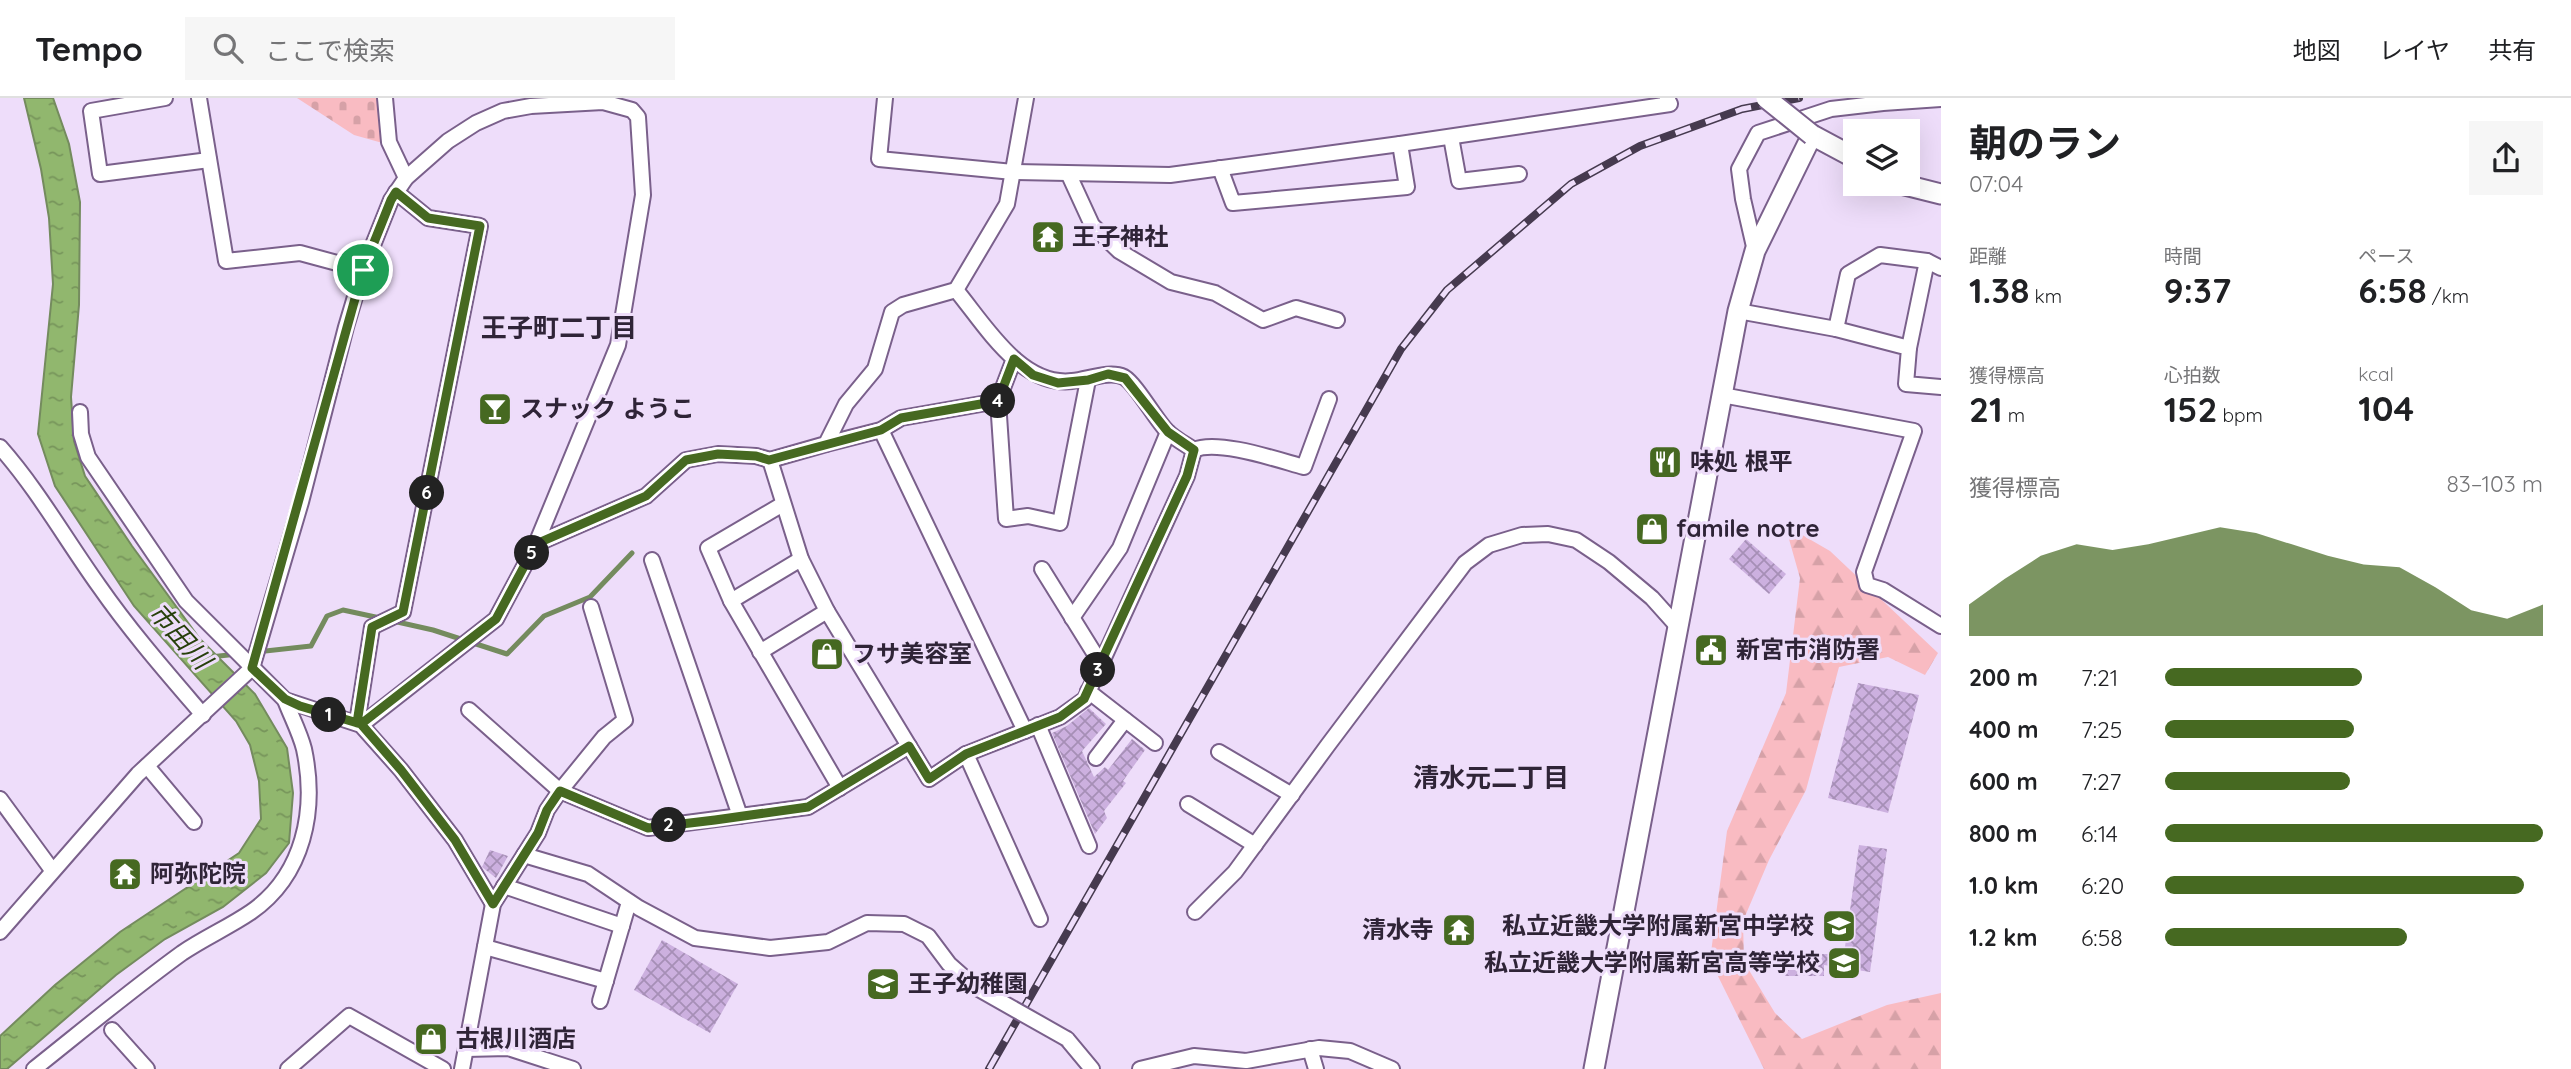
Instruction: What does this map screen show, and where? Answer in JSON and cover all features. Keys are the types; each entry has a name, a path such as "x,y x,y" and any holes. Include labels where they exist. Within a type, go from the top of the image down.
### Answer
{"street":[{"path":"165,98 91,111 100,174 209,160"},
{"path":"199,98 226,261 300,253 363,270"},
{"path":"385,98 390,142 406,178"},
{"path":"885,98 879,159 1069,175 1170,175 1670,104 1667,98"},
{"path":"826,444 846,404 875,369 892,312 903,305 956,290 1007,204 1026,98"},
{"path":"1766,98 1812,135 1843,152"},
{"path":"0,932 52,870 147,766 252,668 363,270 391,200 406,178 448,141 476,123 532,102 607,100 632,110 638,117 643,195 618,345 536,544 496,619 359,724"},
{"path":"1755,251 1739,169 1758,132 1831,109 1941,100"},
{"path":"1594,1069 1738,311 1755,251 1812,135"},
{"path":"1451,137 1459,181 1519,174"},
{"path":"1220,168 1233,203 1407,187 1400,144"},
{"path":"1069,175 1092,225 1119,251 1171,282 1215,293 1263,320 1296,308 1337,320"},
{"path":"1920,189 1941,194"},
{"path":"359,724 372,627 403,612 480,226 428,218 396,192"},
{"path":"1836,329 1848,274 1880,255 1927,261 1941,268"},
{"path":"1927,261 1909,348 1906,384 1941,387"},
{"path":"956,290 1014,359 1033,375 1058,383 1088,380 1108,374 1125,378 1168,432 1194,450"},
{"path":"1738,311 1836,329 1909,348"},
{"path":"1014,359 998,401 1006,519 1028,516 1060,523 1088,380"},
{"path":"1722,396 1914,431 1864,572 1867,585 1883,590 1941,626"},
{"path":"769,460 801,559 827,611 929,779 966,754 1060,717 1084,699 1187,476 1194,450 1202,446 1245,451 1304,467 1329,399"},
{"path":"536,544 646,496 686,460 718,454 756,456 769,460 881,430 901,418 998,401"},
{"path":"80,412 81,434 88,457 186,601 285,699 359,724 401,770 455,840 493,904"},
{"path":"881,430 1089,846"},
{"path":"1072,618 1120,548 1168,432"},
{"path":"0,447 21,470 102,590 153,657 208,711"},
{"path":"783,504 708,548 731,601 840,788"},
{"path":"1195,912 1235,873 1465,563 1489,545 1522,535 1548,534 1576,540 1609,562 1652,598 1678,627"},
{"path":"731,601 801,559"},
{"path":"652,560 740,816"},
{"path":"1042,569 1101,664"},
{"path":"462,1069 493,904 560,791 604,737 625,720 591,607"},
{"path":"760,652 827,611"},
{"path":"1088,691 1155,743"},
{"path":"34,1069 184,952 252,911 282,884 299,853 309,815 309,782 304,747 285,699"},
{"path":"469,710 560,791 648,828 808,807 909,746"},
{"path":"1096,758 1125,720"},
{"path":"1219,751 1292,795"},
{"path":"966,754 1040,919"},
{"path":"147,766 194,822"},
{"path":"0,799 52,870"},
{"path":"1188,804 1255,845"},
{"path":"524,855 588,874 629,902 695,938 770,948 828,942 867,923 904,924 928,936 948,964 975,987 1067,1039 1092,1069"},
{"path":"504,886 622,926"},
{"path":"600,1001 629,902"},
{"path":"485,947 606,981"},
{"path":"288,1069 349,1016 443,1069"},
{"path":"112,1030 147,1069"},
{"path":"466,1049 508,1048 573,1069"},
{"path":"1140,1069 1194,1056 1246,1061 1319,1048 1350,1051 1392,1069"},
{"path":"1310,1049 1316,1069"}],"green space":[{"path":"297,98 379,98 386,144 354,135"},
{"path":"1785,525 1830,551 1938,653 1925,675 1888,657 1839,667 1806,790 1769,860 1743,921 1744,962 1775,1013 1802,1039 1887,1005 1941,993 1941,1069 1764,1069 1710,960 1727,831 1786,693 1800,578"}],"water":[{"name":"市田川","path":"24,98 53,98 69,144 80,202 79,305 71,397 74,441 85,476 200,639 255,694 287,748 293,793 289,843 266,873 223,907 165,939 116,975 7,1069 0,1069 0,1036 55,985 120,932 239,853 261,819 259,781 250,745 236,721 134,606 55,486 38,434 53,284 49,218 41,169"}],"building":[{"path":"1746,539 1786,574 1769,594 1729,559"},
{"path":"1858,683 1919,695 1888,813 1828,798"},
{"path":"1089,708 1106,724 1082,751 1094,777 1105,767 1108,770 1132,739 1145,750 1123,781 1126,783 1104,811 1107,818 1095,834 1052,733 1067,726"},
{"path":"1859,845 1887,849 1870,972 1824,965 1824,976 1785,976 1785,954 1844,954"},
{"path":"490,850 508,856 496,878 482,867"},
{"path":"662,940 738,984 710,1033 634,990"}],"waterway":[{"path":"393,621 433,630 507,654 544,616 590,597 632,553"},
{"name":"市田川","path":"210,657 311,646 327,616 343,610 380,618"}],"railway":[{"path":"989,1069 1401,349 1447,290 1571,184 1640,146 1742,109 1799,98"}],"place":[{"name":"王子神社","path":"1048,237"},
{"name":"スナック ようこ","path":"495,409"},
{"name":"味処 根平","path":"1665,462"},
{"name":"famile notre","path":"1652,529"},
{"name":"新宮市消防署","path":"1711,650"},
{"name":"フサ美容室","path":"827,654"},
{"name":"阿弥陀院","path":"125,874"},
{"name":"私立近畿大学附属新宮中学校","path":"1839,926"},
{"name":"清水寺","path":"1459,930"},
{"name":"私立近畿大学附属新宮高等学校","path":"1844,963"},
{"name":"王子幼稚園","path":"883,984"},
{"name":"古根川酒店","path":"431,1039"}],"district":[{"name":"王子町二丁目","path":"559,328"},
{"name":"清水元二丁目","path":"1491,778"}],"route":[{"path":"363,270 301,502 252,668 285,699 300,706 361,724 401,770 455,840 493,904 538,833 547,810 560,791 648,828 808,807 909,746 929,779 966,754 1060,717 1084,699 1187,476 1194,450 1168,432 1125,378 1108,374 1088,380 1058,383 1033,375 1014,359 998,401 901,418 881,430 769,460 756,456 718,454 686,460 646,496 536,544 496,619 361,724 357,723 372,627 403,612 480,226 428,218 396,192 363,270"}]}
